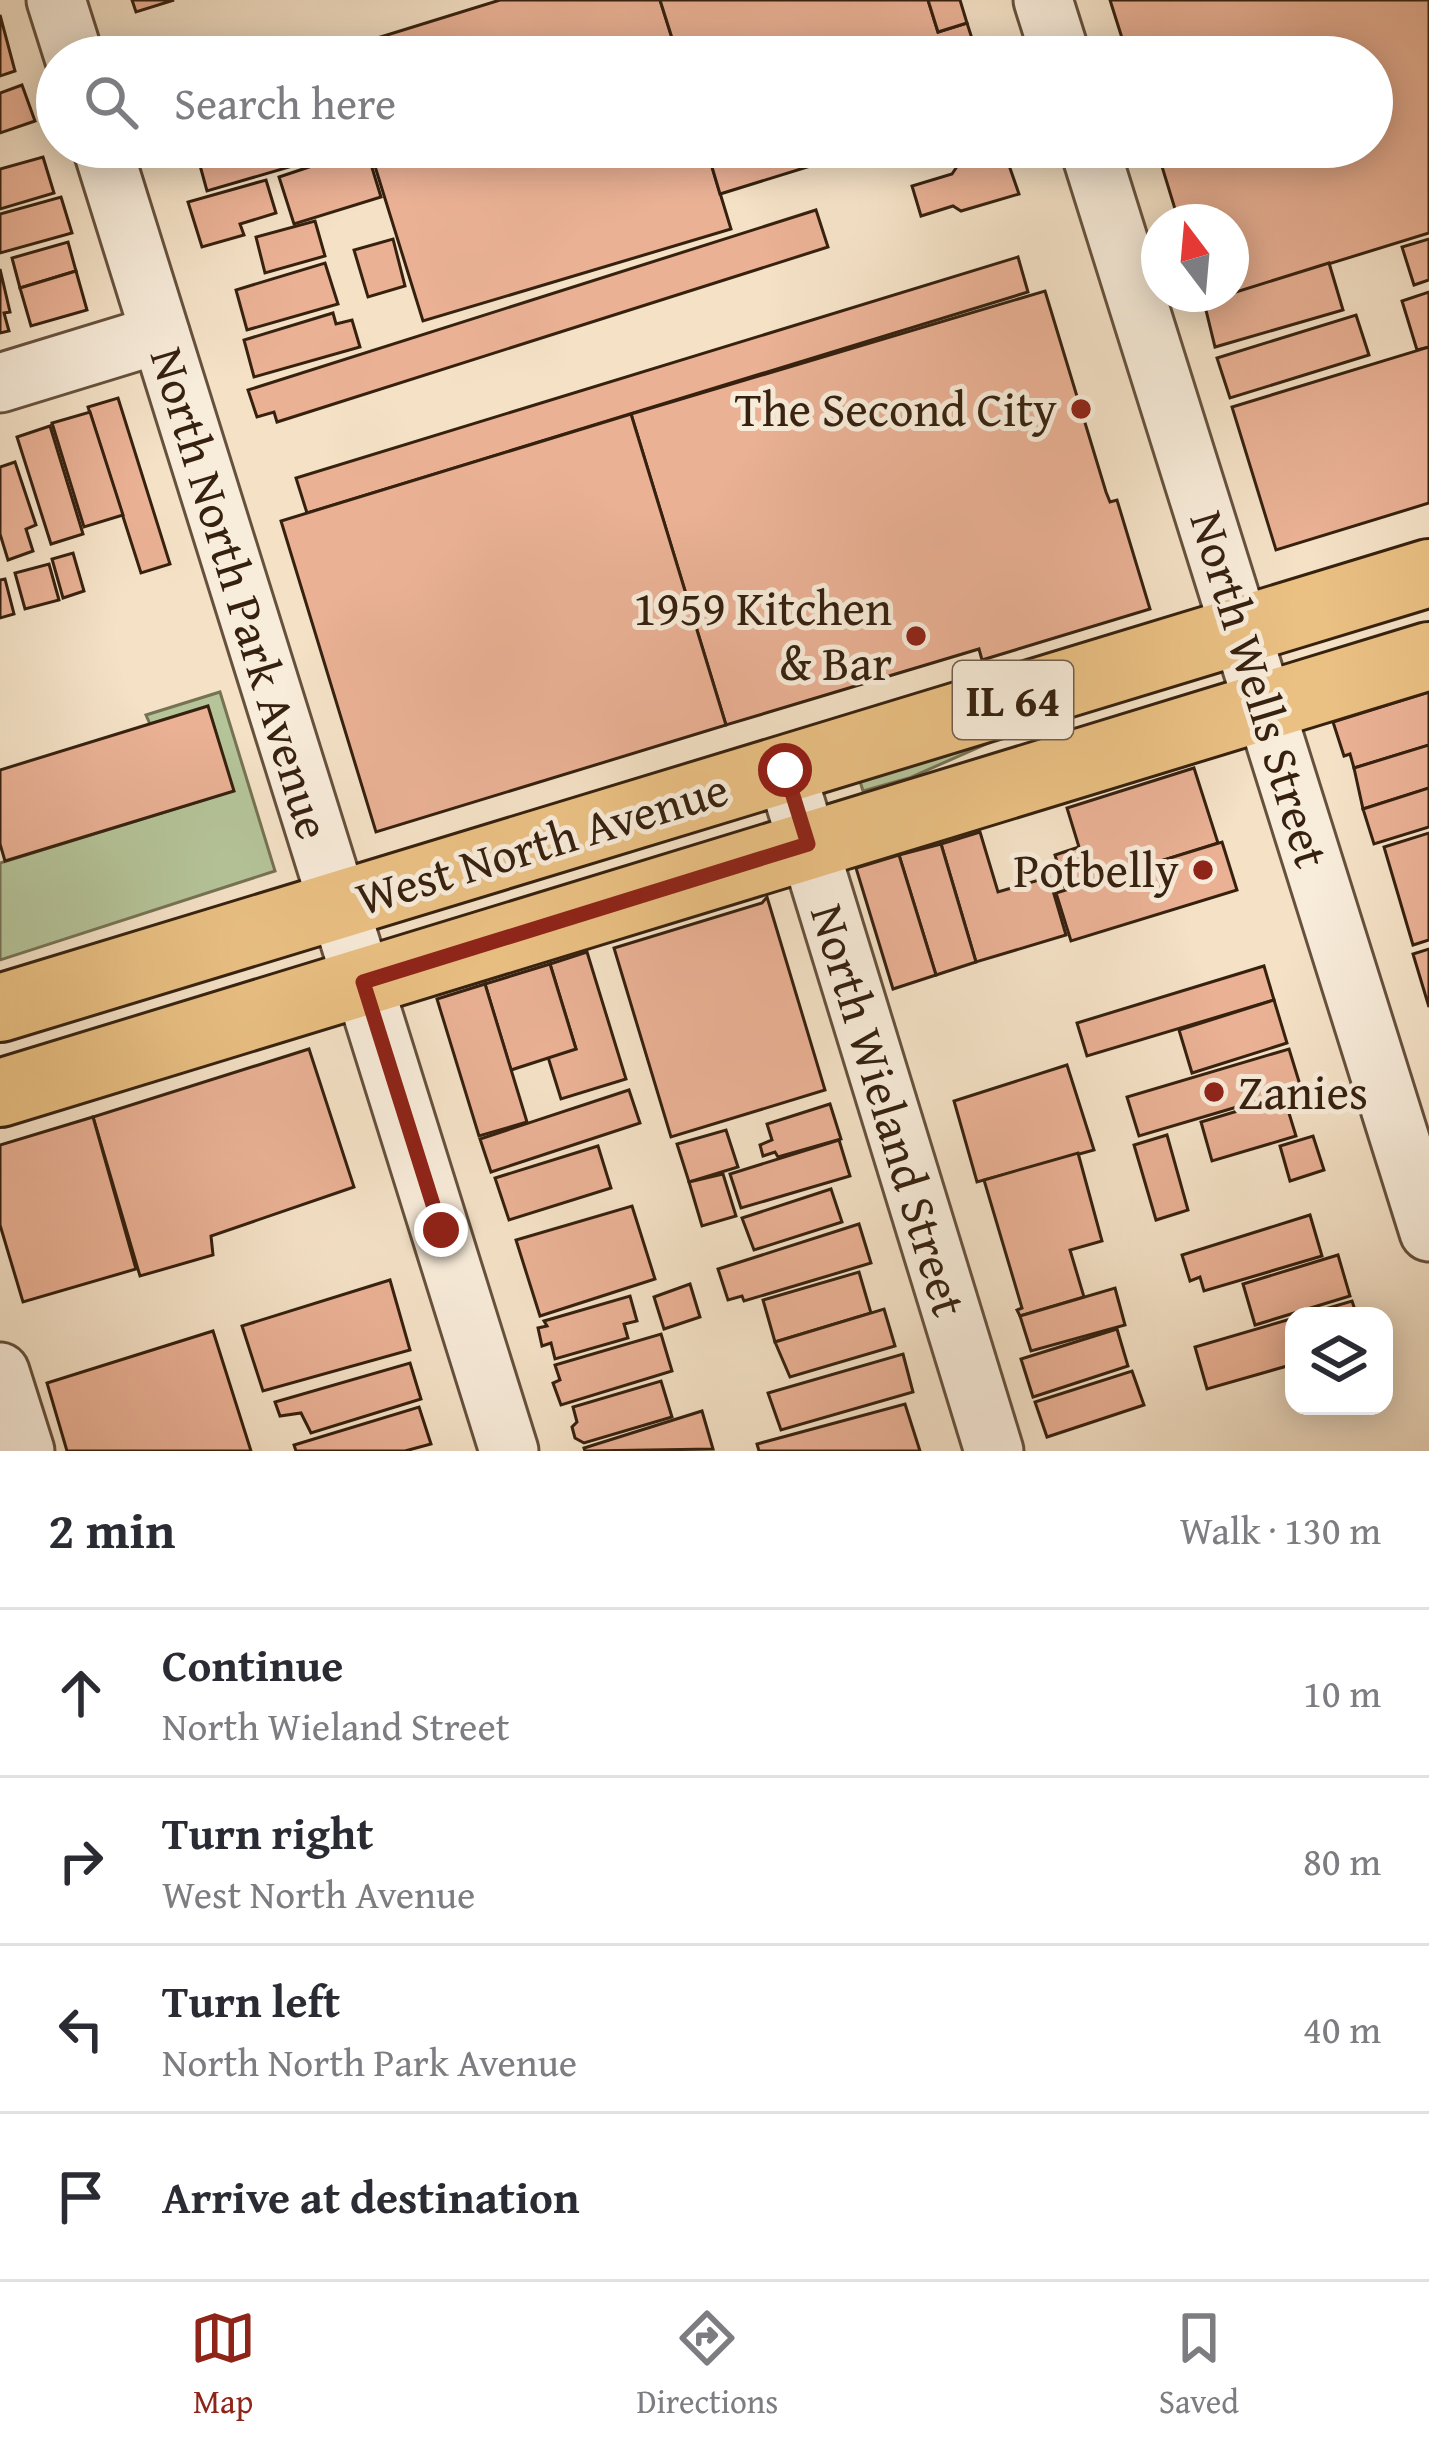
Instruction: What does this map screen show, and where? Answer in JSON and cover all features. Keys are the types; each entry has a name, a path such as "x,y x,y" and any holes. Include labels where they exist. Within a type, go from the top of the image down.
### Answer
{"main road":[{"name":"West North Avenue","path":"0,1008 1429,573"},
{"name":"West North Avenue","path":"0,1093 1429,656"}],"street":[{"path":"56,0 67,36"},
{"path":"1043,0 1054,36"},
{"name":"North North Park Avenue","path":"109,168 509,1451"},
{"name":"North Wells Street","path":"1096,168 1429,1232"},
{"path":"0,383 160,334"},
{"name":"North Wieland Street","path":"785,770 994,1451"},
{"path":"0,1372 25,1451"}],"green space":[{"path":"220,692 275,871 0,960 0,863 233,791 208,707 150,724 146,715"},
{"path":"989,735 991,742 909,778 863,791 857,772"}],"building":[{"path":"132,0 174,0 136,12"},
{"path":"500,0 660,0 671,36 384,36"},
{"path":"660,0 928,0 938,32 967,23 971,36 671,36"},
{"path":"928,0 960,0 967,23 938,32"},
{"path":"1110,0 1429,0 1429,233 1249,288 1249,204 1173,204 1162,168 1393,168 1393,36 1121,36"},
{"path":"0,15 15,71 0,76"},
{"path":"22,85 35,121 0,133 0,93"},
{"path":"36,159 36,168 46,168 54,193 0,209 0,169"},
{"path":"201,168 286,168 207,191"},
{"path":"306,168 372,168 381,197 294,224 279,177"},
{"path":"376,168 712,168 731,229 423,321"},
{"path":"712,168 804,168 720,194"},
{"path":"956,168 1010,168 1019,194 961,211 953,206 921,216 912,186 952,174"},
{"path":"266,180 276,213 240,224 244,235 202,247 188,202"},
{"path":"61,197 72,233 0,253 0,214"},
{"path":"816,210 828,247 277,422 274,412 257,417 248,390"},
{"path":"315,221 325,256 265,273 256,237"},
{"path":"393,239 405,286 368,297 354,250"},
{"path":"1429,239 1429,280 1414,285 1402,247"},
{"path":"68,242 76,271 20,288 12,258"},
{"path":"1018,257 1028,292 307,513 296,478"},
{"path":"325,263 338,304 247,330 236,290"},
{"path":"1329,263 1343,310 1215,347 1206,312 1249,312 1249,288"},
{"path":"0,269 10,312 4,313 9,331 0,333"},
{"path":"76,271 87,310 31,326 20,288"},
{"path":"1045,291 1106,492 1110,502 1117,500 1150,609 982,660 979,649 726,725 631,414"},
{"path":"1429,292 1429,347 1417,350 1402,301"},
{"path":"333,313 336,324 352,320 360,347 254,377 244,340"},
{"path":"1356,315 1369,355 1230,398 1217,358"},
{"path":"1429,347 1429,503 1276,550 1232,407"},
{"path":"118,398 170,564 141,573 88,407"},
{"path":"90,412 123,515 84,527 52,423"},
{"path":"631,414 726,725 376,832 281,521"},
{"path":"50,426 83,534 51,544 17,437"},
{"path":"15,462 36,525 26,529 33,551 8,560 0,534 0,467"},
{"path":"73,553 84,591 63,598 52,559"},
{"path":"49,564 59,600 25,609 15,573"},
{"path":"5,579 14,614 0,618 0,580"},
{"path":"1429,692 1429,745 1354,768 1350,754 1344,756 1333,722"},
{"path":"208,706 234,791 5,861 0,844 0,770"},
{"path":"1429,745 1429,788 1363,809 1354,768"},
{"path":"1194,768 1218,843 1066,891 1055,855 1079,847 1067,808"},
{"path":"1429,788 1429,827 1374,844 1363,809"},
{"path":"980,832 998,892 1049,877 1066,935 976,962 941,844"},
{"path":"1429,833 1429,940 1413,945 1384,847"},
{"path":"1222,842 1237,890 1071,941 1056,893"},
{"path":"941,844 976,962 936,975 899,855"},
{"path":"899,855 936,975 893,989 856,868"},
{"path":"767,897 825,1090 671,1137 614,948 762,903"},
{"path":"1429,949 1429,1007 1413,954"},
{"path":"587,952 626,1079 561,1099 548,1057 576,1049 550,964"},
{"path":"550,964 576,1049 511,1070 485,984"},
{"path":"1264,966 1274,1000 1087,1056 1077,1023"},
{"path":"485,984 527,1122 479,1136 437,999"},
{"path":"1274,1000 1287,1043 1192,1073 1179,1030"},
{"path":"309,1049 354,1187 211,1236 213,1255 140,1276 93,1117"},
{"name":"Zanies","path":"1289,1049 1301,1088 1139,1136 1127,1097"},
{"path":"1067,1065 1094,1150 977,1182 954,1101"},
{"path":"629,1090 640,1123 491,1172 480,1139"},
{"path":"1284,1097 1296,1136 1212,1161 1201,1122"},
{"path":"830,1104 841,1139 778,1157 775,1152 763,1156 760,1145 772,1140 767,1124"},
{"path":"93,1117 136,1269 23,1302 0,1225 0,1145"},
{"path":"726,1130 738,1167 689,1182 677,1144"},
{"path":"1167,1135 1188,1210 1156,1220 1134,1145"},
{"path":"1313,1136 1324,1170 1290,1181 1280,1146"},
{"path":"839,1140 850,1176 741,1208 730,1174"},
{"path":"598,1146 611,1188 509,1220 495,1178"},
{"path":"1078,1153 1102,1241 1070,1250 1084,1297 1020,1316 1017,1310 1022,1308 984,1180"},
{"path":"723,1174 736,1216 702,1226 689,1182"},
{"path":"831,1189 842,1222 754,1250 742,1218"},
{"path":"632,1206 655,1279 540,1316 516,1240"},
{"path":"1310,1215 1322,1256 1204,1291 1200,1277 1190,1281 1182,1255"},
{"path":"859,1224 871,1263 744,1301 742,1296 728,1300 718,1269"},
{"path":"1338,1255 1350,1296 1314,1307 1285,1307 1285,1316 1255,1325 1243,1284"},
{"path":"859,1272 871,1313 775,1342 763,1300"},
{"path":"390,1280 410,1350 263,1391 242,1326"},
{"path":"690,1284 700,1317 664,1329 654,1297"},
{"path":"1115,1288 1125,1325 1031,1351 1020,1316"},
{"path":"630,1296 637,1321 624,1324 628,1338 555,1359 551,1343 542,1346 538,1328 547,1326 544,1321"},
{"path":"884,1309 895,1346 790,1377 775,1342"},
{"path":"1285,1321 1285,1367 1207,1389 1195,1347"},
{"path":"1117,1329 1128,1366 1033,1397 1021,1359"},
{"path":"213,1331 251,1451 67,1451 47,1383"},
{"path":"661,1334 672,1371 561,1405 553,1383 560,1380 555,1365"},
{"path":"903,1354 913,1392 781,1430 768,1393"},
{"path":"410,1363 421,1399 311,1433 301,1413 280,1416 275,1402"},
{"path":"1132,1371 1144,1405 1047,1437 1035,1402"},
{"path":"661,1381 672,1417 584,1443 575,1438 573,1407"},
{"path":"905,1404 920,1451 759,1451 757,1444"},
{"path":"419,1407 431,1444 405,1451 296,1451 294,1445"},
{"path":"702,1411 713,1449 584,1448"}],"place":[{"name":"The Second City","path":"1081,409"},
{"name":"1959 Kitchen & Bar","path":"916,636"},
{"name":"Potbelly","path":"1203,870"},
{"name":"Zanies","path":"1214,1092"}],"route":[{"path":"441,1230 363,982 808,844 785,770"}]}
